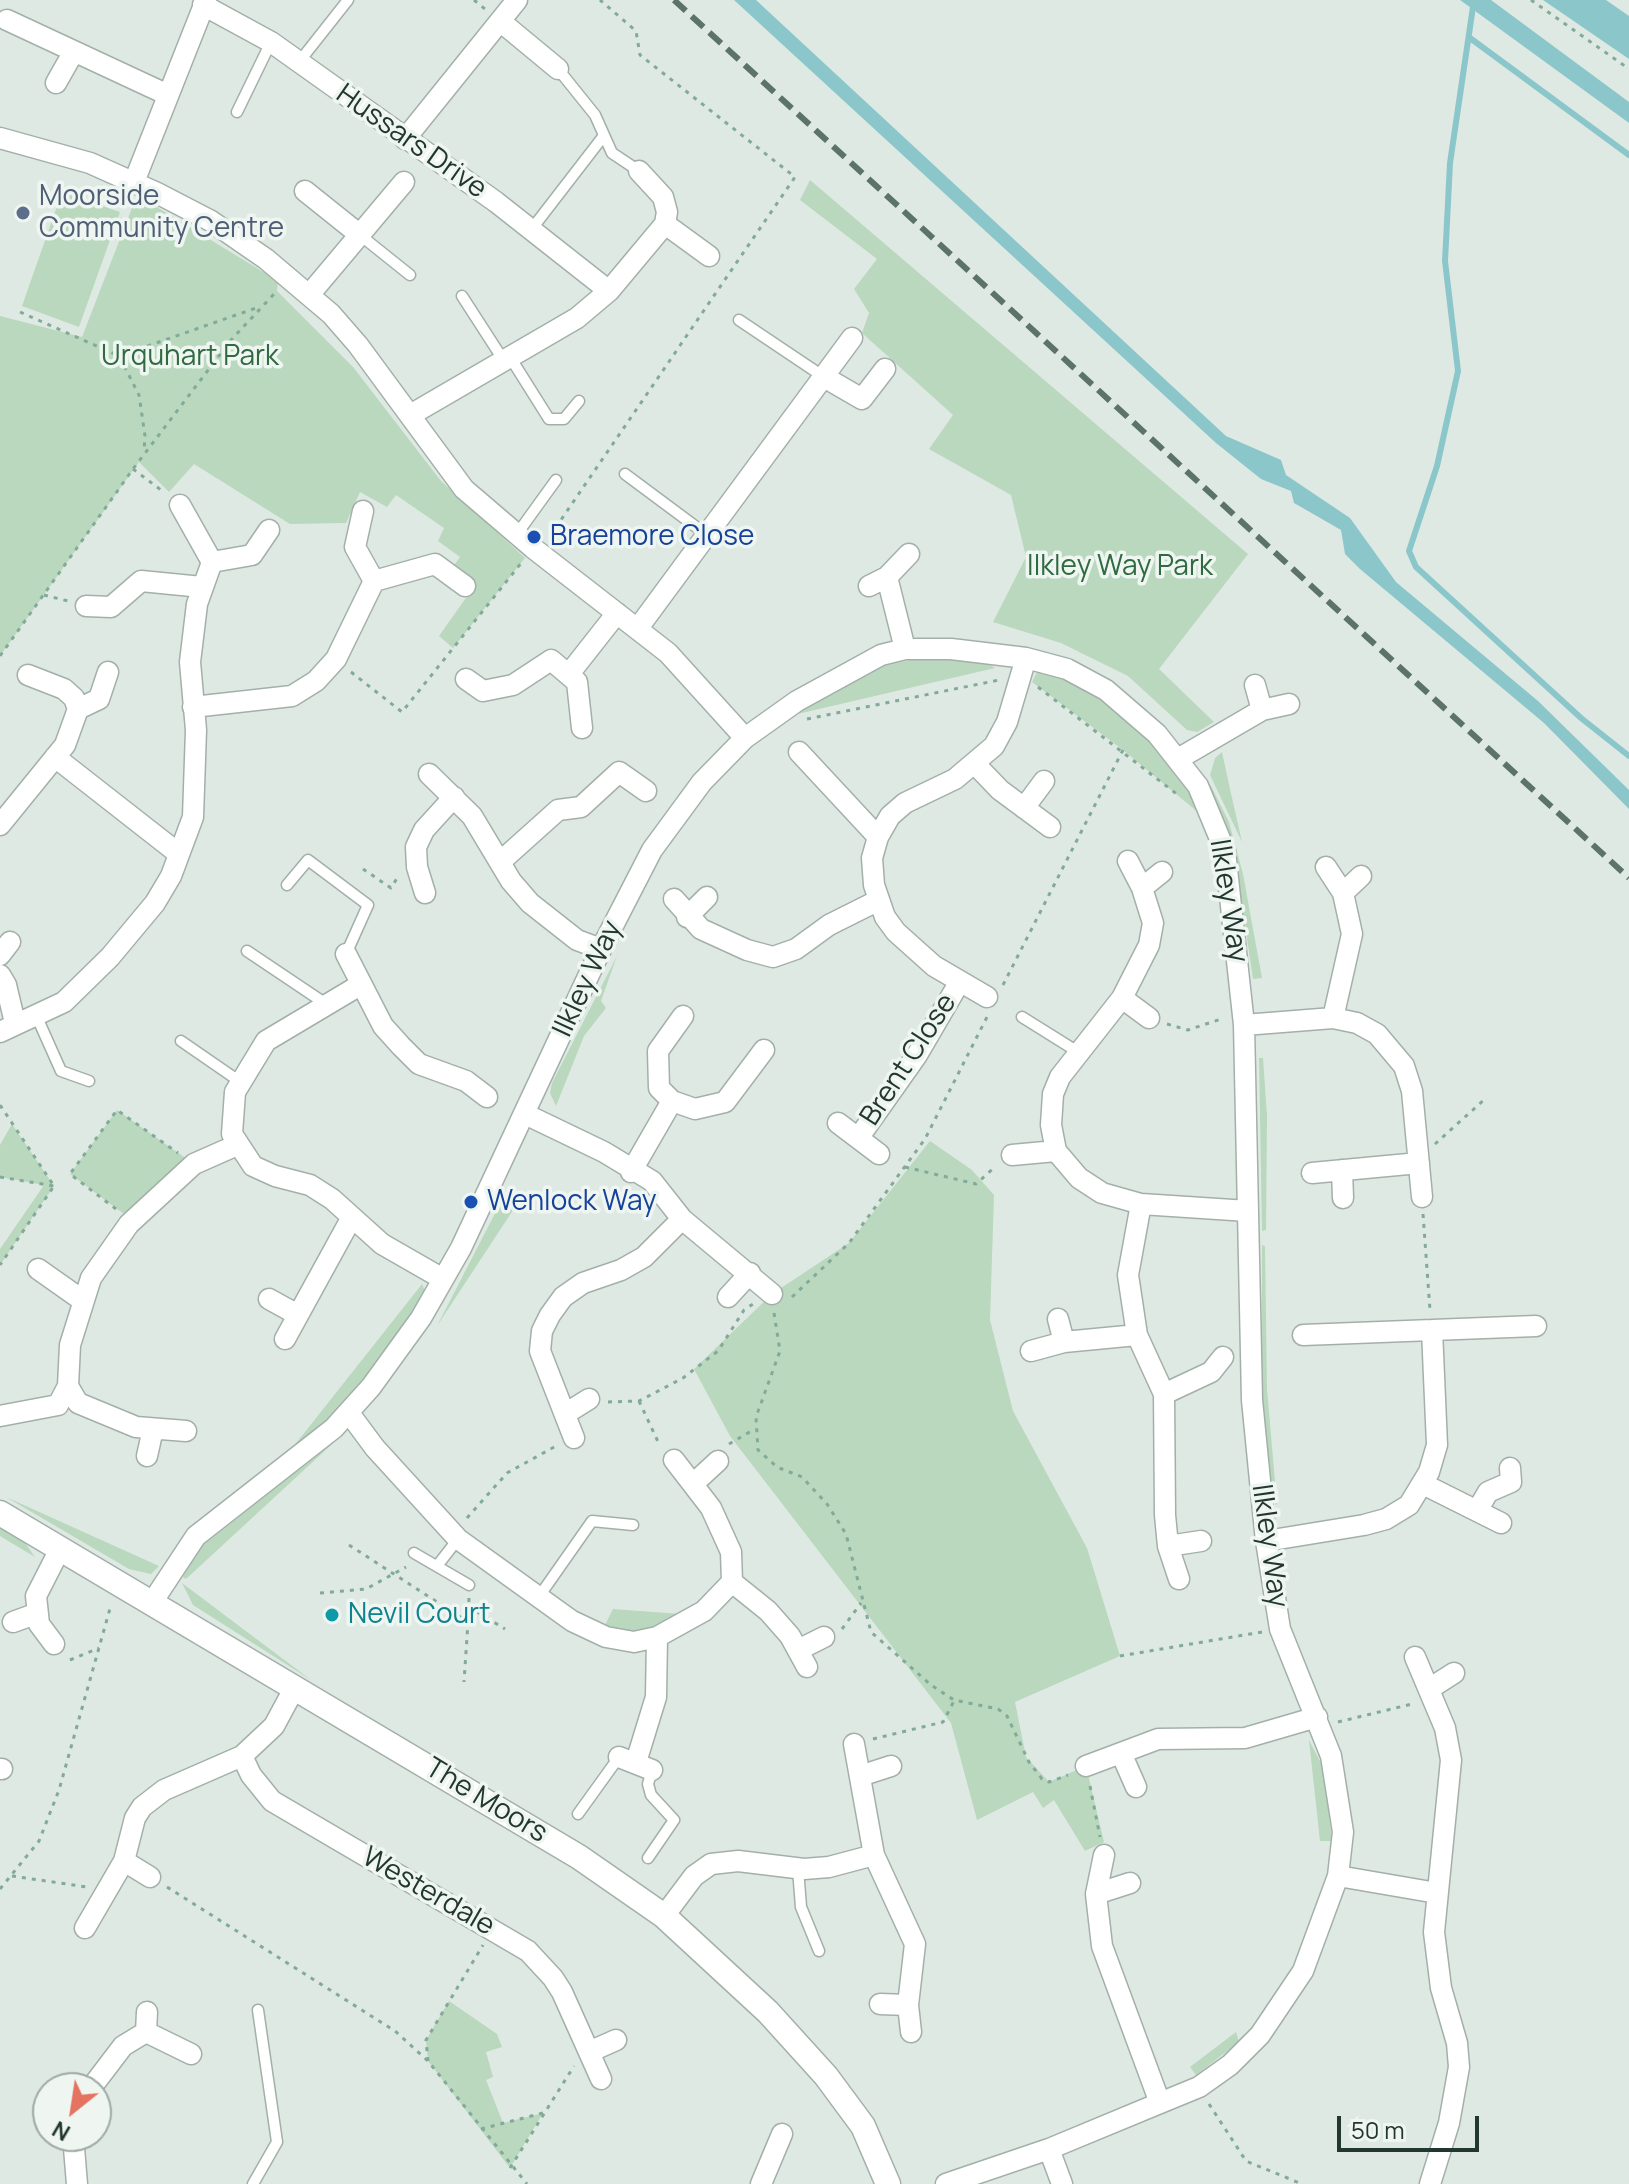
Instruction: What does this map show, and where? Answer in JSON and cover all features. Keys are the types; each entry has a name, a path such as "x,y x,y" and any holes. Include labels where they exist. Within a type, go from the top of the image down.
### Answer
{"street":[{"path":"405,139 517,0"},
{"name":"Hussars Drive","path":"205,2 299,62 531,230 609,291"},
{"path":"134,182 205,2"},
{"path":"7,20 168,95"},
{"path":"500,21 558,69"},
{"path":"56,83 73,53"},
{"path":"0,138 61,153 134,182 211,221 266,259 309,295 358,345 412,414 429,445 464,489 533,548 668,653 745,738"},
{"path":"412,414 577,318 609,291 665,224 667,212 663,197 639,171"},
{"path":"309,295 404,182"},
{"path":"305,191 360,235"},
{"path":"665,224 709,256"},
{"path":"638,628 852,338"},
{"path":"824,377 862,399 885,369"},
{"path":"180,505 212,562"},
{"path":"363,511 355,547 374,581"},
{"path":"212,562 252,555 269,530"},
{"path":"905,649 878,581 909,554"},
{"path":"0,975 6,985 8,1028 64,1002 110,957 155,903 193,817 196,730 190,662 202,587 212,562"},
{"path":"193,707 292,696 316,681 336,659 374,581 435,564 465,586"},
{"path":"86,606 111,607 141,581 202,587"},
{"path":"569,674 617,613"},
{"name":"Ilkley Way","path":"151,1604 196,1536 349,1413 402,1346 443,1279 525,1114 601,949 666,828 702,782 745,738 797,701 881,655 905,649 951,649 1026,658 1067,669 1106,690 1157,734 1178,759 1210,808 1225,851 1244,1018 1252,1400 1266,1541 1280,1629 1319,1722 1338,1784 1343,1832 1338,1876 1315,1946 1289,1994 1245,2051 1199,2087 1049,2149 946,2184"},
{"path":"993,1000 959,983 896,932 874,885 872,858 878,837 890,816 905,803 955,779 994,746 1007,722 1026,658"},
{"path":"466,679 483,691 513,685 551,660 577,682 582,728"},
{"path":"78,709 99,699 108,672"},
{"path":"0,825 65,745 78,709 74,698 64,689 28,675"},
{"path":"1255,685 1262,710"},
{"path":"1178,759 1262,710 1289,704"},
{"path":"799,752 821,764 878,837"},
{"path":"55,757 179,854"},
{"path":"975,764 1050,827"},
{"path":"500,862 558,810 581,807 619,772 646,791"},
{"path":"429,774 472,816 521,892 557,926 577,940 601,949"},
{"path":"1024,808 1044,781"},
{"path":"425,893 417,867 419,838 454,797"},
{"path":"1128,861 1142,888 1153,923 1149,945 1122,998 1078,1052 1053,1094 1051,1125 1056,1151 1079,1178 1102,1193 1141,1204 1248,1211"},
{"path":"1326,867 1343,893 1352,934 1333,1018"},
{"path":"1142,888 1162,872"},
{"path":"1343,893 1361,876"},
{"path":"687,917 707,897"},
{"path":"674,899 701,929 747,950 773,957 796,949 829,925 879,900"},
{"path":"346,954 383,1026 419,1064 445,1077 470,1074 487,1097"},
{"name":"Brent Close","path":"859,1137 917,1055 959,983"},
{"path":"360,985 272,1035 239,1081 231,1113 237,1145 253,1166 275,1176 310,1185 382,1244 443,1279"},
{"path":"1122,998 1149,1018"},
{"path":"683,1016 658,1051 659,1088 672,1101 695,1109 725,1102 764,1050"},
{"path":"1244,1018 1333,1018 1357,1023 1377,1034 1404,1066 1412,1091 1422,1197"},
{"path":"631,1172 672,1101"},
{"path":"525,1114 604,1152 631,1172 652,1181 682,1219 750,1273 773,1304"},
{"name":"Brent Close","path":"838,1123 879,1154"},
{"path":"0,1416 58,1405 68,1386 70,1345 82,1300 102,1258 132,1220 194,1164 237,1145"},
{"path":"1012,1155 1056,1151"},
{"path":"1312,1173 1418,1154"},
{"path":"1342,1170 1343,1198"},
{"path":"1141,1204 1128,1275 1137,1335 1164,1394 1168,1546 1179,1579"},
{"path":"285,1339 352,1217"},
{"path":"574,1438 540,1351 542,1331 563,1297 583,1283 621,1270 644,1257 682,1219"},
{"path":"38,1269 82,1300"},
{"path":"728,1297 750,1273"},
{"path":"269,1299 298,1315"},
{"path":"1058,1319 1064,1342"},
{"path":"1303,1335 1536,1326"},
{"path":"1266,1541 1386,1519 1409,1505 1423,1484 1437,1445 1432,1330"},
{"path":"1031,1351 1064,1342 1137,1335"},
{"path":"1164,1394 1211,1372 1223,1357"},
{"path":"68,1386 74,1400 119,1422 153,1429 186,1431"},
{"path":"565,1414 589,1399"},
{"path":"349,1413 375,1448 456,1536 572,1621 606,1637 634,1642 657,1637 704,1611 732,1582 731,1552 711,1508 674,1460"},
{"path":"147,1456 153,1429"},
{"path":"693,1484 718,1461"},
{"path":"1477,1511 1488,1492 1511,1482 1510,1468"},
{"path":"1423,1484 1501,1523"},
{"name":"The Moors","path":"0,1513 579,1857 664,1916 768,2012 834,2085 863,2126 888,2184"},
{"path":"1168,1546 1201,1541"},
{"path":"54,1644 35,1614 36,1596 42,1578 60,1549"},
{"path":"732,1582 768,1611 790,1636 802,1658 824,1637"},
{"path":"13,1622 35,1614"},
{"path":"636,1763 656,1697 657,1637"},
{"path":"1415,1657 1445,1728 1451,1760 1437,1893 1437,1961 1459,2067 1456,2092 1430,2184"},
{"path":"1430,1695 1454,1673"},
{"path":"85,1928 124,1861 135,1818 150,1798 198,1772 242,1756 274,1726 295,1687"},
{"path":"1086,1766 1158,1739 1245,1738 1319,1722"},
{"path":"854,1744 877,1863 915,1944 908,2005 911,2032"},
{"path":"1121,1753 1136,1787"},
{"name":"Westerdale","path":"242,1756 251,1775 272,1801 528,1951 553,1978 601,2079"},
{"path":"860,1776 891,1766"},
{"path":"1104,1855 1096,1894 1106,1966 1160,2103"},
{"path":"124,1861 150,1877"},
{"path":"664,1916 694,1876 711,1864 738,1861 798,1869 877,1863"},
{"path":"1338,1876 1437,1893"},
{"path":"1096,1894 1130,1883"},
{"path":"880,2004 908,2005"},
{"path":"103,2072 147,2022 191,2054"},
{"path":"588,2049 616,2040"},
{"path":"761,2184 782,2134"},
{"path":"1049,2149 1062,2184"},
{"path":"74,2152 77,2184"}],"lane":[{"path":"299,62 348,0"},
{"path":"237,112 271,42"},
{"path":"558,69 595,115 602,138 612,153 639,171"},
{"path":"531,230 602,138"},
{"path":"360,235 410,275"},
{"path":"462,296 549,419 564,419 579,401"},
{"path":"739,320 824,377"},
{"path":"625,474 707,535"},
{"path":"517,534 556,480"},
{"path":"287,885 308,860 368,905 346,954"},
{"path":"247,951 326,1004"},
{"path":"36,1015 61,1071 89,1081"},
{"path":"1022,1017 1078,1052"},
{"path":"181,1041 239,1081"},
{"path":"538,1598 592,1521 633,1525"},
{"path":"434,1564 456,1536"},
{"path":"414,1553 469,1585"},
{"path":"578,1814 636,1763 651,1795 674,1820 648,1858"},
{"path":"798,1869 801,1907 819,1951"},
{"path":"253,2184 277,2142 258,2010"}],"path":[{"path":"336,659 402,712 533,548 550,536 795,177 640,55 636,31 600,0"},
{"path":"1531,0 1629,69"},
{"path":"0,656 133,469 231,340 277,291"},
{"path":"119,356 263,305"},
{"path":"20,312 119,356 139,395 145,436 143,456"},
{"path":"133,469 180,505"},
{"path":"44,595 86,606"},
{"path":"925,1139 993,1000 1123,750"},
{"path":"363,869 391,888 403,870 417,867"},
{"path":"1149,1018 1188,1030 1244,1018"},
{"path":"1418,1154 1444,1138 1486,1098"},
{"path":"0,1105 54,1186"},
{"path":"132,1220 70,1174 117,1110 194,1164"},
{"path":"905,1167 976,1184 1012,1155"},
{"path":"0,1177 54,1186"},
{"path":"0,1265 54,1186"},
{"path":"1422,1197 1432,1330"},
{"path":"773,1304 780,1351 754,1429 762,1455 802,1477 827,1504 846,1534 861,1603 871,1632 931,1685 954,1700 998,1709 1007,1716 1029,1762 1042,1779 1049,1782 1086,1766 1104,1855"},
{"path":"639,1401 652,1423 656,1442 674,1460"},
{"path":"718,1461 727,1446 754,1429"},
{"path":"456,1536 507,1473 574,1438"},
{"path":"349,1545 468,1622"},
{"path":"320,1593 366,1589 392,1572 434,1564"},
{"path":"464,1682 469,1585"},
{"path":"0,1889 39,1841 59,1790 75,1743 113,1599"},
{"path":"824,1637 845,1627 861,1603"},
{"path":"469,1607 505,1629"},
{"path":"1120,1656 1280,1629"},
{"path":"70,1660 99,1648"},
{"path":"1319,1722 1430,1695"},
{"path":"854,1744 943,1722 954,1700"},
{"path":"12,1876 106,1890"},
{"path":"150,1877 395,2031 428,2061 510,2168 527,2184"},
{"path":"428,2061 426,2040 492,1929"},
{"path":"510,2168 543,2113 588,2049"},
{"path":"1199,2087 1246,2161 1302,2184"},
{"path":"480,2129 543,2113"}],"green space":[{"name":"Ilkley Way Park","path":"810,180 1248,554 1159,669 1214,722 1197,732 1187,730 1128,676 1061,643 993,622 1026,557 1011,495 929,449 953,415 862,333 869,313 854,289 877,259 800,200"},
{"path":"62,192 120,212 79,327 22,306"},
{"name":"Urquhart Park","path":"137,195 278,281 277,291 353,367 441,481 525,558 453,648 439,636 475,585 452,568 460,557 438,541 444,528 396,495 387,507 360,492 346,523 290,524 194,464 169,492 139,462 0,656 0,316 82,337"},
{"path":"927,656 979,658 995,668 789,716 868,670"},
{"path":"1049,665 1126,705 1217,828 1123,750 1032,682 1038,670"},
{"path":"1222,752 1242,842 1210,775 1215,758"},
{"path":"1210,784 1229,822 1243,874 1262,978 1253,979 1237,871"},
{"path":"617,956 601,1001 606,1008 584,1036 556,1106 550,1093 552,1083"},
{"path":"1259,1058 1263,1058 1267,1116 1266,1230 1262,1231"},
{"path":"117,1110 194,1164 132,1220 70,1174"},
{"path":"12,1124 54,1186 0,1265 0,1249 44,1185 0,1177 0,1145"},
{"path":"930,1141 972,1170 994,1195 990,1320 1013,1411 1087,1548 1120,1656 1015,1702 1026,1757 1049,1782 1086,1766 1104,1842 1085,1851 1054,1800 1043,1808 1033,1792 977,1820 951,1723 730,1436 694,1369 772,1294 849,1243"},
{"path":"506,1192 519,1201 437,1326"},
{"path":"1262,1245 1265,1246 1267,1389 1277,1505 1270,1500 1262,1411"},
{"path":"422,1284 425,1291 423,1303 341,1409 286,1456"},
{"path":"343,1434 186,1579 183,1577 194,1552 219,1527"},
{"path":"6,1497 159,1566 151,1574 129,1569"},
{"path":"0,1527 25,1543 35,1557 0,1536"},
{"path":"182,1583 311,1680 193,1605"},
{"path":"613,1609 680,1614 648,1631 632,1632 605,1625"},
{"path":"1309,1740 1323,1767 1332,1841 1320,1841"},
{"path":"449,2001 497,2034 502,2047 486,2052 493,2077 486,2080 503,2123 543,2113 510,2168 428,2061 426,2040"},
{"path":"1236,2032 1239,2042 1196,2075 1190,2067"}],"water":[{"path":"734,0 756,0 1226,436 1281,460 1286,475 1350,518 1396,582 1538,701 1629,790 1629,809 1544,723 1360,569 1345,554 1341,530 1294,503 1291,491 1261,479 1216,443"},
{"path":"1460,0 1491,0 1629,102 1629,123"},
{"path":"1543,0 1606,0 1629,16 1629,59"}],"waterway":[{"path":"1474,0 1450,163 1445,261 1458,371 1437,466 1409,551 1416,567 1581,718 1629,756"},
{"path":"1470,38 1629,155"}],"railway":[{"path":"674,0 1629,878"}],"place":[{"name":"Moorside Community Centre","path":"23,213"},
{"name":"Braemore Close","path":"534,537"},
{"name":"Wenlock Way","path":"471,1202"},
{"name":"Nevil Court","path":"332,1615"}]}
